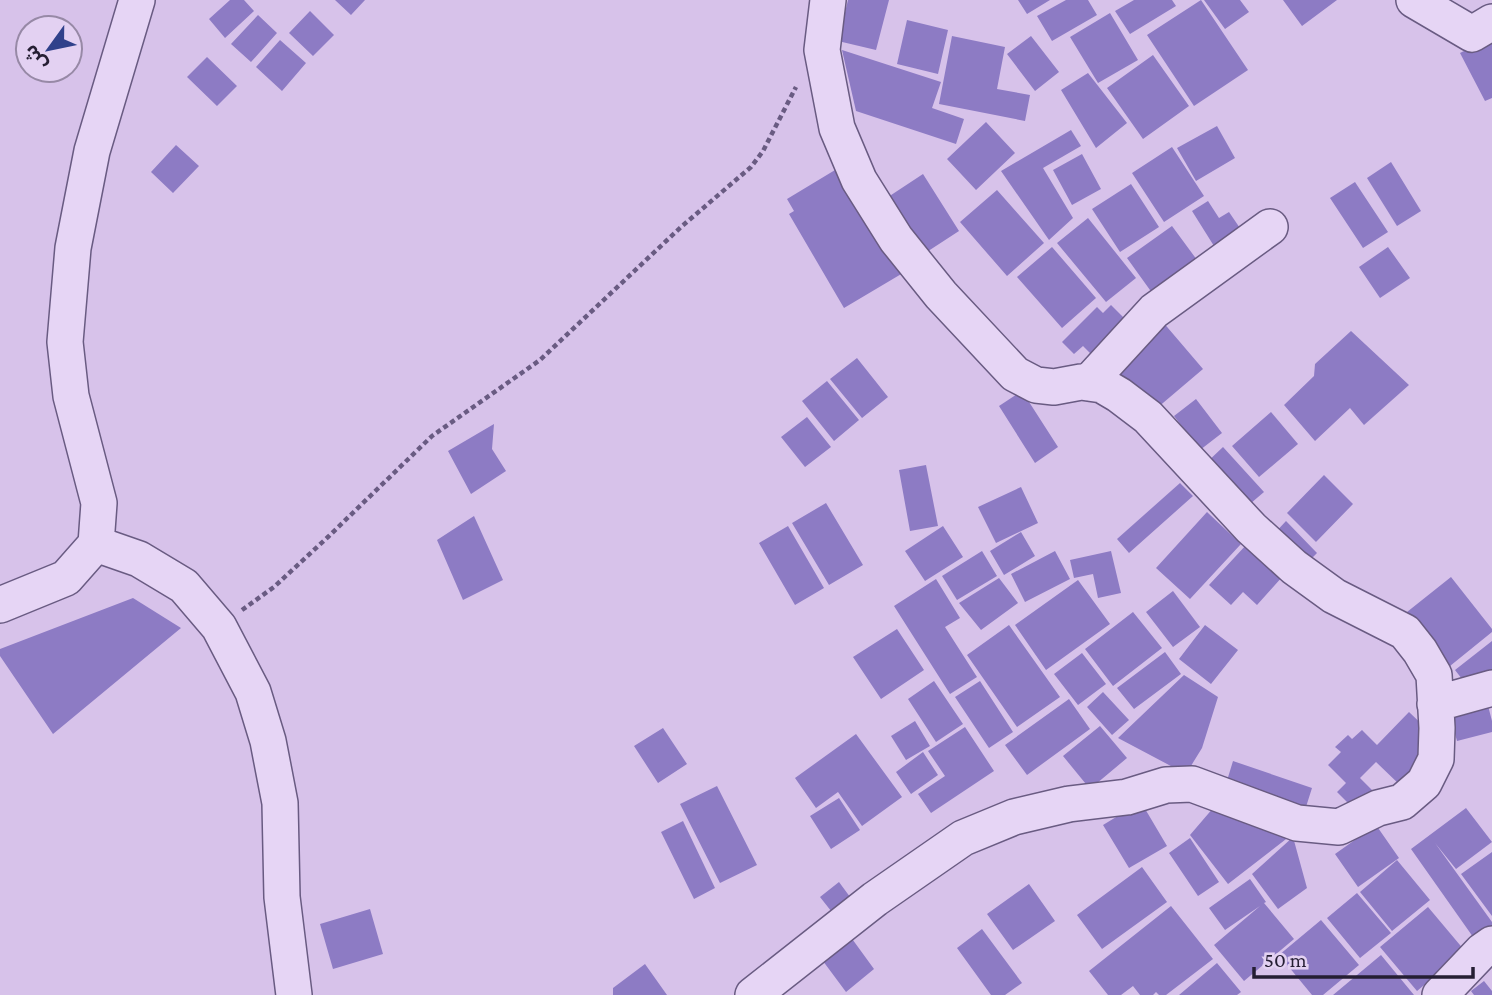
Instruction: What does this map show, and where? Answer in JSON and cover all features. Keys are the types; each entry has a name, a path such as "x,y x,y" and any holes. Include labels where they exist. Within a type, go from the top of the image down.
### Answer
{"street":[{"path":"0,605 66,578 96,544 99,503 71,396 65,342 72,248 92,150 137,0"},
{"path":"754,995 875,899 963,838 1014,817 1069,804 1127,797 1166,785 1192,784 1297,823 1339,827 1378,808 1402,802 1424,783 1436,759 1434,675 1405,632 1334,596 1294,567 1251,528 1148,418 1119,395 1102,385 1081,382 1054,387 1035,385 1015,374 941,295 904,248 859,180 837,128 822,50 828,0"},
{"path":"1413,0 1472,34 1492,22"},
{"path":"1088,383 1154,311 1270,228"},
{"path":"96,544 139,559 184,586 219,627 253,692 280,803 282,897 294,995"},
{"path":"1435,704 1492,688"},
{"path":"1440,995 1492,944"}],"path":[{"path":"219,627 274,587 432,436 540,360 681,227 751,167 763,151 792,94 822,50"}],"building":[{"path":"230,0 244,0 254,11 225,38 209,19"},
{"path":"335,0 365,0 351,15"},
{"path":"848,0 889,0 876,50 838,41"},
{"path":"1018,0 1050,0 1027,14"},
{"path":"1066,0 1088,0 1097,15 1052,41 1037,16"},
{"path":"1134,0 1172,0 1176,6 1130,34 1115,11"},
{"path":"1201,0 1248,70 1194,106 1147,35"},
{"path":"1204,0 1240,0 1249,12 1225,29"},
{"path":"1283,0 1337,0 1302,26"},
{"path":"310,11 334,35 313,56 289,33"},
{"path":"1110,13 1138,60 1098,83 1070,37"},
{"path":"258,15 277,33 251,62 231,44"},
{"path":"907,20 948,30 938,74 897,64"},
{"path":"952,36 1005,47 997,89 1030,95 1025,121 939,104"},
{"path":"1031,36 1059,72 1035,91 1007,54"},
{"path":"1492,37 1492,98 1485,101 1460,53"},
{"path":"280,40 306,63 282,91 256,67"},
{"path":"842,50 941,82 932,108 964,119 956,144 856,111"},
{"path":"1153,55 1189,106 1143,139 1107,88"},
{"path":"207,57 237,86 217,106 187,77"},
{"path":"1088,73 1127,123 1096,148 1061,90"},
{"path":"986,122 1015,153 976,190 947,159"},
{"path":"1217,126 1235,158 1196,181 1177,148"},
{"path":"1071,130 1081,146 1043,168 1073,218 1049,240 1001,171"},
{"path":"176,145 199,166 173,193 151,172"},
{"path":"1172,147 1204,196 1164,222 1132,173"},
{"path":"1082,154 1101,189 1072,205 1053,170"},
{"path":"1391,162 1421,211 1397,226 1367,178"},
{"path":"845,164 908,270 844,308 789,214 794,211 787,199"},
{"path":"923,174 959,231 916,259 879,203"},
{"path":"1355,182 1388,232 1363,248 1330,198"},
{"path":"1131,184 1159,227 1120,252 1092,209"},
{"path":"997,190 1044,243 1007,276 960,222"},
{"path":"1208,201 1219,218 1229,212 1246,237 1219,254 1192,211"},
{"path":"1088,218 1136,278 1106,302 1057,243"},
{"path":"1172,226 1200,264 1155,297 1127,258"},
{"path":"1052,247 1096,298 1062,328 1017,277"},
{"path":"1388,247 1410,278 1380,298 1359,267"},
{"path":"1111,305 1132,326 1098,361 1083,346 1074,354 1062,342 1097,307 1103,313"},
{"path":"1162,321 1203,369 1150,414 1109,366"},
{"path":"1351,331 1409,385 1364,425 1350,408 1315,441 1284,405 1314,376 1315,364"},
{"path":"857,358 888,397 862,418 830,379"},
{"path":"827,381 859,420 834,441 802,401"},
{"path":"1022,391 1058,447 1035,463 999,406"},
{"path":"1196,399 1222,433 1200,450 1174,416"},
{"path":"1271,412 1298,444 1259,477 1232,446"},
{"path":"807,417 831,447 805,467 781,437"},
{"path":"494,424 492,449 506,471 471,494 448,451"},
{"path":"1223,447 1264,492 1244,509 1204,465"},
{"path":"926,465 938,526 910,531 899,470"},
{"path":"1324,475 1353,504 1316,542 1287,513"},
{"path":"1180,483 1193,496 1129,553 1117,539"},
{"path":"1021,487 1038,523 996,543 978,507"},
{"path":"826,503 863,565 829,585 792,523"},
{"path":"1207,512 1241,544 1190,599 1156,568"},
{"path":"474,516 503,580 463,600 437,540"},
{"path":"1286,521 1317,553 1304,566 1273,535"},
{"path":"788,526 824,588 795,605 759,543"},
{"path":"943,526 963,557 925,581 905,551"},
{"path":"1021,532 1035,556 1004,575 990,551"},
{"path":"1247,544 1283,576 1257,605 1243,592 1231,605 1209,585"},
{"path":"982,551 997,576 957,600 942,576"},
{"path":"1055,551 1070,579 1025,602 1011,574"},
{"path":"1111,551 1121,593 1098,598 1093,574 1074,578 1070,560"},
{"path":"1451,577 1492,632 1450,666 1407,612"},
{"path":"999,578 1018,603 981,630 959,603"},
{"path":"936,579 960,618 945,627 977,677 950,694 894,606"},
{"path":"1078,580 1110,624 1046,670 1015,625"},
{"path":"1173,591 1200,627 1173,647 1146,612"},
{"path":"133,598 181,628 53,734 0,656 0,649"},
{"path":"1133,612 1162,648 1113,686 1085,649"},
{"path":"1009,625 1060,697 1017,727 967,655"},
{"path":"1205,625 1238,650 1211,684 1179,659"},
{"path":"897,629 924,670 881,699 853,657"},
{"path":"1492,641 1492,670 1469,688 1455,670"},
{"path":"1165,652 1181,674 1134,709 1117,688"},
{"path":"1082,653 1106,684 1078,705 1054,674"},
{"path":"1184,675 1218,697 1202,748 1186,774 1118,738"},
{"path":"934,681 963,724 936,742 908,699"},
{"path":"980,681 1013,732 989,748 955,697"},
{"path":"1103,692 1129,720 1112,735 1087,707"},
{"path":"1486,698 1492,732 1457,741 1448,708"},
{"path":"1069,699 1090,729 1027,775 1005,745"},
{"path":"1409,712 1431,733 1422,764 1401,786 1376,762 1360,778 1372,790 1353,808 1337,792 1346,783 1328,765 1341,752 1335,747 1348,735 1352,739 1362,730 1377,745"},
{"path":"915,721 930,746 906,760 891,736"},
{"path":"1100,726 1127,758 1090,789 1063,756"},
{"path":"965,727 994,771 931,813 918,794 945,776 928,751"},
{"path":"663,728 687,764 658,783 634,746"},
{"path":"856,734 902,797 862,826 838,792 816,808 795,778"},
{"path":"923,752 938,775 911,794 896,772"},
{"path":"1233,761 1312,788 1305,810 1226,784"},
{"path":"717,786 757,865 720,883 680,804"},
{"path":"839,798 860,830 831,849 810,816"},
{"path":"1141,802 1167,846 1129,868 1103,825"},
{"path":"1214,807 1290,836 1228,884 1190,835"},
{"path":"1466,808 1492,842 1456,869 1435,843 1492,922 1492,934 1478,944 1411,849"},
{"path":"683,821 715,888 694,899 661,832"},
{"path":"1376,825 1399,858 1358,887 1335,854"},
{"path":"1293,837 1307,888 1278,909 1252,874"},
{"path":"1190,838 1219,882 1198,896 1169,853"},
{"path":"1492,852 1492,916 1461,874"},
{"path":"1397,860 1430,900 1392,931 1360,892"},
{"path":"1142,867 1167,902 1102,949 1077,915"},
{"path":"1250,879 1266,902 1264,903 1294,939 1244,981 1214,945 1260,906 1225,930 1209,908"},
{"path":"839,882 853,901 835,916 820,897"},
{"path":"1029,884 1055,921 1013,950 987,914"},
{"path":"1357,893 1391,933 1360,958 1327,918"},
{"path":"1171,906 1213,959 1166,995 1156,992 1153,995 1140,995 1133,986 1121,995 1108,995 1089,971"},
{"path":"1428,907 1465,951 1417,991 1380,947"},
{"path":"370,909 383,954 333,969 320,924"},
{"path":"1321,920 1359,965 1323,995 1312,995 1279,955"},
{"path":"982,929 1022,983 1005,995 991,995 957,948"},
{"path":"850,936 874,969 846,992 820,957"},
{"path":"1381,955 1414,995 1333,995"},
{"path":"1217,963 1241,992 1237,995 1179,995"},
{"path":"645,964 667,995 613,995 613,988"},
{"path":"1484,981 1492,995 1474,995 1471,991"}]}
